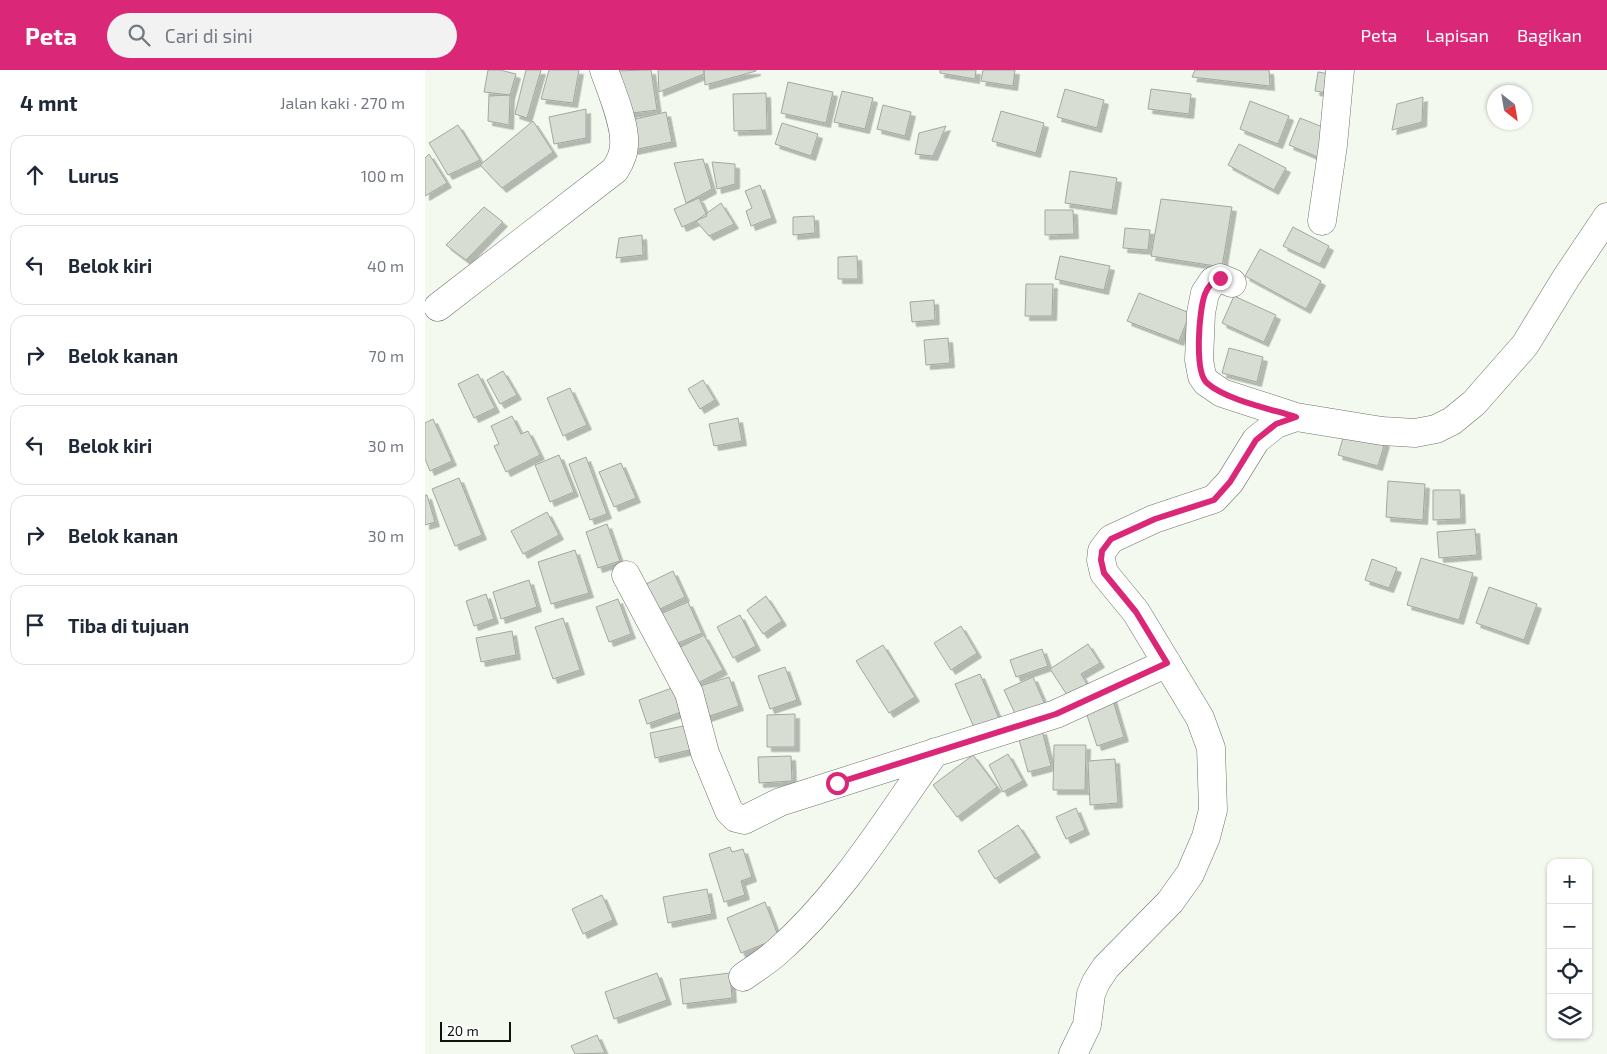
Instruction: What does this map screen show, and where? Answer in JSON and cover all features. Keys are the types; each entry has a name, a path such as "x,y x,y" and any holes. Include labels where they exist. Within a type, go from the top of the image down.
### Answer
{"street":[{"path":"438,307 615,170 622,158 624,132 604,70"},
{"path":"1322,221 1333,146 1339,70"},
{"path":"1232,283 1220,278 1213,281 1205,293 1201,313 1199,360 1202,376 1206,382 1222,393 1296,417 1381,431 1415,433 1436,429 1452,421 1474,402 1525,345 1566,278 1607,217"},
{"path":"1073,1054 1087,1025 1091,994 1096,982 1106,967 1170,902 1190,874 1206,837 1213,810 1211,748 1200,718 1136,612 1104,573 1101,560 1102,551 1111,539 1155,519 1214,500 1230,482 1256,440 1276,424 1296,417"},
{"path":"626,575 689,693 705,753 729,811 736,818 744,820 779,802 1056,714 1167,663"},
{"path":"743,977 777,952 815,914 847,877 935,752"}],"building":[{"path":"488,70 500,70 516,74 510,95 484,92"},
{"path":"526,70 541,70 527,118 515,114"},
{"path":"549,70 579,70 573,103 541,99"},
{"path":"651,70 657,110 623,114 612,71"},
{"path":"658,70 704,70 704,74 659,92"},
{"path":"704,70 756,70 756,71 705,85"},
{"path":"940,70 976,70 975,79 940,73"},
{"path":"983,70 1015,70 1013,86 981,81"},
{"path":"1195,70 1269,70 1270,86 1192,77"},
{"path":"1318,72 1336,75 1333,94 1315,91"},
{"path":"788,82 833,92 826,123 781,113"},
{"path":"1065,89 1104,100 1097,128 1057,117"},
{"path":"1151,89 1191,94 1189,114 1148,109"},
{"path":"842,91 873,98 865,129 834,122"},
{"path":"766,93 767,130 734,131 733,94"},
{"path":"510,95 509,125 488,121 489,96"},
{"path":"1423,97 1422,122 1392,130 1397,104"},
{"path":"1250,101 1289,116 1278,144 1240,129"},
{"path":"883,105 911,112 905,136 877,129"},
{"path":"586,109 586,138 554,144 549,117"},
{"path":"1001,111 1044,123 1036,153 992,141"},
{"path":"666,112 672,142 633,150 627,121"},
{"path":"1300,118 1330,130 1318,157 1289,145"},
{"path":"533,121 553,152 502,188 480,165"},
{"path":"782,123 818,134 811,156 775,144"},
{"path":"458,125 480,160 448,175 429,143"},
{"path":"946,126 933,156 915,154 919,133"},
{"path":"1239,144 1286,168 1274,190 1228,165"},
{"path":"429,154 447,183 425,196 425,158"},
{"path":"703,159 712,189 686,203 674,163"},
{"path":"712,162 735,164 735,184 717,189"},
{"path":"1070,171 1117,178 1112,210 1065,203"},
{"path":"760,185 772,218 751,226 746,211 752,208 745,191"},
{"path":"699,198 707,216 682,227 674,209"},
{"path":"1161,199 1232,207 1222,267 1151,256"},
{"path":"721,203 734,224 709,236 696,221"},
{"path":"484,207 503,222 466,260 446,245"},
{"path":"1045,210 1073,210 1074,234 1045,235"},
{"path":"814,216 815,233 793,235 793,217"},
{"path":"1293,227 1329,246 1320,264 1283,246"},
{"path":"1125,228 1150,230 1148,250 1123,248"},
{"path":"642,235 643,255 616,258 619,238"},
{"path":"1260,249 1321,281 1306,309 1245,276"},
{"path":"857,256 858,279 838,279 838,257"},
{"path":"1060,256 1110,266 1104,290 1055,279"},
{"path":"1026,284 1053,284 1052,316 1025,316"},
{"path":"1139,293 1190,313 1179,341 1127,321"},
{"path":"1234,296 1276,315 1264,342 1222,323"},
{"path":"934,300 935,320 912,322 910,302"},
{"path":"948,338 950,363 926,365 924,340"},
{"path":"1229,348 1263,357 1257,382 1222,373"},
{"path":"503,371 517,395 500,404 487,380"},
{"path":"478,374 495,408 474,418 458,384"},
{"path":"703,380 715,400 700,409 688,389"},
{"path":"570,388 587,425 563,436 547,398"},
{"path":"512,416 521,434 528,431 540,455 506,472 494,446 499,444 491,426"},
{"path":"738,418 742,441 714,446 709,424"},
{"path":"433,419 452,461 430,471 425,459 425,423"},
{"path":"1345,431 1385,442 1378,466 1338,455"},
{"path":"559,455 574,492 550,502 535,465"},
{"path":"586,457 607,514 590,520 569,464"},
{"path":"621,463 636,498 614,507 599,472"},
{"path":"459,478 482,535 455,546 432,489"},
{"path":"1388,481 1425,484 1423,520 1386,517"},
{"path":"1433,490 1460,490 1461,519 1433,520"},
{"path":"425,495 427,495 435,522 425,525"},
{"path":"547,512 559,535 523,554 511,531"},
{"path":"607,524 620,561 598,568 586,532"},
{"path":"1475,529 1477,555 1439,558 1437,532"},
{"path":"575,550 589,593 551,604 538,562"},
{"path":"1421,558 1473,573 1459,620 1407,605"},
{"path":"1372,559 1397,568 1389,588 1365,580"},
{"path":"673,571 685,597 656,611 644,585"},
{"path":"529,580 537,607 501,619 493,592"},
{"path":"1489,587 1537,604 1524,640 1476,623"},
{"path":"486,594 494,619 474,626 466,601"},
{"path":"766,596 782,621 763,634 747,610"},
{"path":"618,599 631,634 609,642 596,607"},
{"path":"688,602 702,633 671,646 658,615"},
{"path":"740,615 756,646 733,658 717,627"},
{"path":"563,618 580,670 553,679 535,627"},
{"path":"961,626 977,653 951,670 934,643"},
{"path":"512,631 516,655 481,662 476,638"},
{"path":"704,635 723,670 694,685 675,650"},
{"path":"1088,644 1100,663 1081,674 1088,686 1069,698 1050,669"},
{"path":"883,645 915,697 889,713 856,661"},
{"path":"1042,649 1048,666 1016,677 1010,660"},
{"path":"785,667 797,700 770,709 758,676"},
{"path":"980,674 1000,721 976,732 955,684"},
{"path":"729,677 739,706 707,717 697,687"},
{"path":"1033,677 1046,707 1018,720 1004,690"},
{"path":"672,688 681,712 647,724 639,700"},
{"path":"1112,697 1124,737 1097,746 1084,706"},
{"path":"795,714 795,747 767,747 767,715"},
{"path":"688,725 694,749 655,758 650,733"},
{"path":"1042,730 1051,766 1028,772 1018,736"},
{"path":"1054,745 1086,745 1085,790 1053,790"},
{"path":"1008,754 1023,781 1003,792 989,765"},
{"path":"973,755 997,787 957,817 933,785"},
{"path":"791,756 792,781 759,783 758,757"},
{"path":"1115,759 1118,803 1090,805 1088,761"},
{"path":"1076,808 1085,830 1066,839 1056,817"},
{"path":"1018,825 1036,853 995,879 978,851"},
{"path":"730,847 732,852 743,849 752,877 741,881 745,895 724,902 709,854"},
{"path":"707,889 712,914 668,923 663,897"},
{"path":"602,895 613,920 583,934 572,909"},
{"path":"765,902 779,938 741,953 727,918"},
{"path":"657,973 667,1000 614,1019 605,992"},
{"path":"730,973 732,998 683,1004 680,979"},
{"path":"597,1035 605,1053 575,1054 571,1046"}],"route":[{"path":"837,783 1056,714 1167,663 1136,612 1104,573 1101,560 1102,551 1111,539 1155,519 1214,500 1230,482 1256,440 1276,424 1296,417 1222,393 1206,382 1202,376 1199,360 1201,313 1205,293 1213,281 1220,278"}]}
